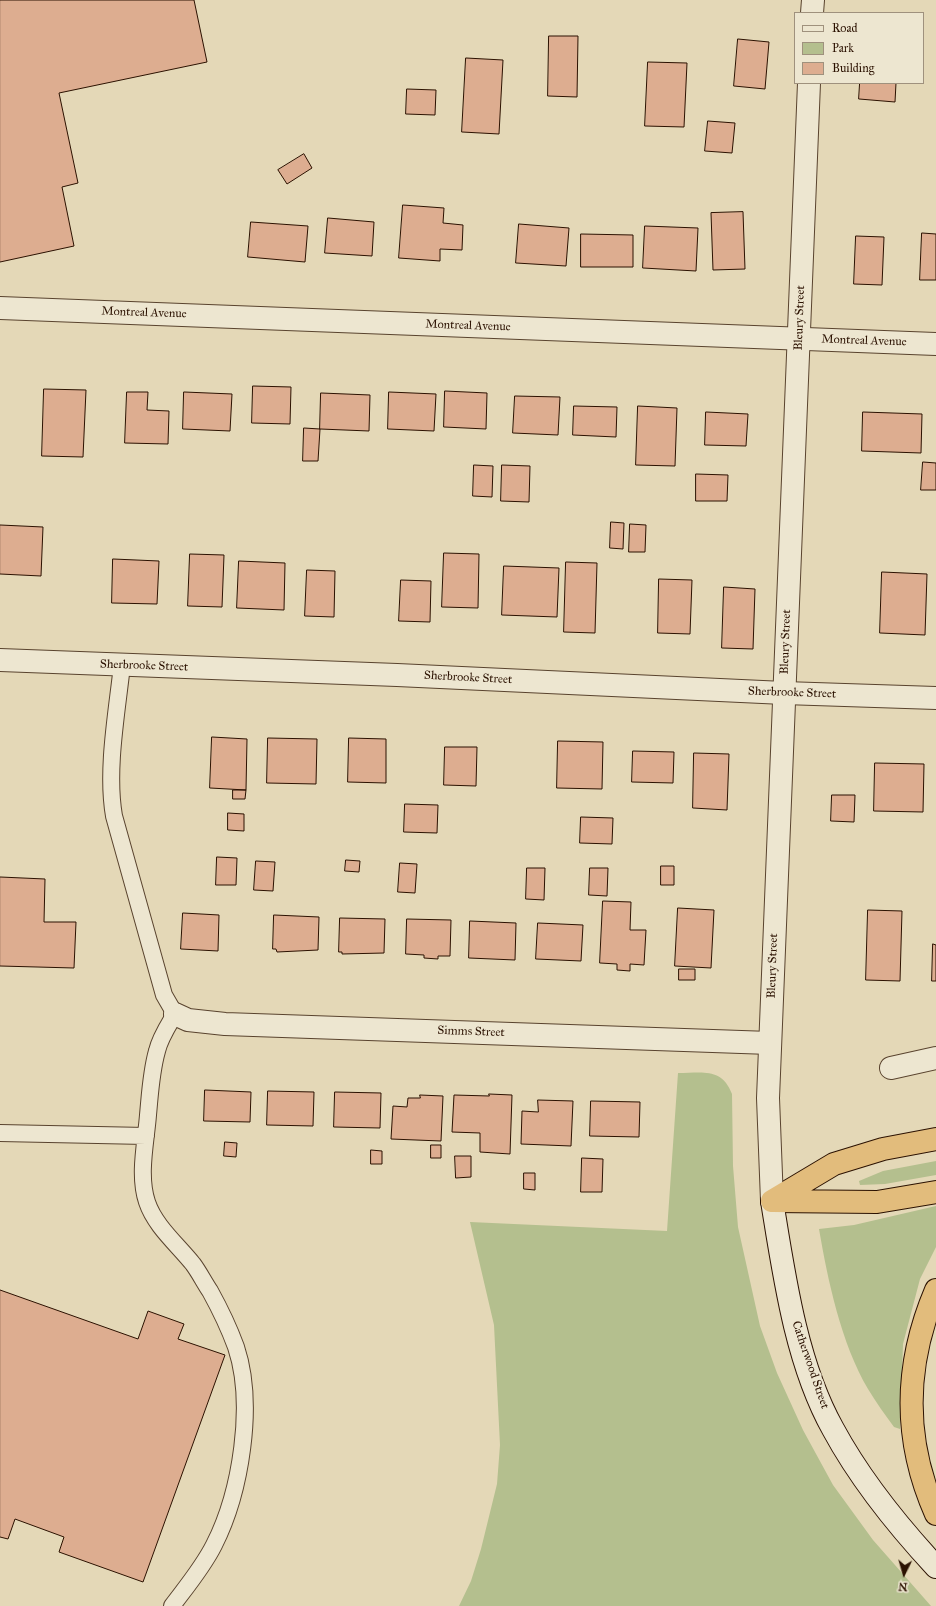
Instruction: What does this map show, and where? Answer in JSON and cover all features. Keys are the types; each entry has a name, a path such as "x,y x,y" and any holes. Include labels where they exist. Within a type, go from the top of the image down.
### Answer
{"highway":[{"path":"772,1201 834,1164 883,1149 936,1139"},
{"path":"772,1201 878,1202 936,1192"},
{"path":"936,1290 917,1344 912,1385 912,1426 918,1464 927,1494 936,1514"}],"street":[{"path":"812,12 813,0"},
{"name":"Bleury Street","path":"772,1201 768,1098 809,84"},
{"name":"Montreal Avenue","path":"0,308 936,344"},
{"name":"Sherbrooke Street","path":"0,660 936,698"},
{"name":"Simms Street","path":"175,1014 188,1020 225,1024 770,1043"},
{"path":"891,1068 936,1058"},
{"name":"Catherwood Street","path":"772,1201 785,1285 814,1388 832,1428 871,1490 913,1542 936,1567"}],"lane":[{"path":"122,665 113,762 112,801 116,824 164,995 175,1014 161,1037 153,1064 146,1136 144,1183 147,1201 152,1214 194,1265 227,1324 236,1348 241,1372 243,1399 241,1456 238,1478 226,1516 207,1556 172,1606"},
{"path":"0,1133 146,1136"}],"green space":[{"path":"678,1073 710,1073 717,1075 728,1085 732,1094 733,1166 738,1227 760,1326 777,1373 803,1430 833,1485 873,1540 931,1606 459,1606 471,1581 481,1549 497,1484 500,1445 494,1325 470,1222 667,1231"},
{"path":"936,1161 936,1175 885,1184 860,1185 859,1181 883,1171"},
{"path":"936,1206 936,1247 920,1279 903,1344 900,1429 894,1427 874,1399 850,1352 831,1290 819,1229 854,1225"}],"building":[{"path":"0,0 194,0 207,62 59,93 78,183 62,187 74,246 0,262"},
{"path":"549,36 578,36 577,97 548,96"},
{"path":"738,39 769,42 765,89 734,86"},
{"path":"466,58 503,60 499,134 462,132"},
{"path":"648,62 687,63 684,127 645,126"},
{"path":"860,84 896,84 895,102 859,99"},
{"path":"407,89 436,90 435,115 406,114"},
{"path":"708,121 735,123 732,153 705,151"},
{"path":"304,154 312,168 287,184 278,170"},
{"path":"403,205 444,208 443,223 463,225 462,250 440,249 440,261 399,258"},
{"path":"743,212 745,269 713,270 711,213"},
{"path":"328,218 374,222 372,256 325,253"},
{"path":"251,222 308,226 305,262 248,257"},
{"path":"519,224 569,228 566,266 516,263"},
{"path":"645,226 698,228 696,271 643,268"},
{"path":"922,233 936,234 936,280 920,280"},
{"path":"581,234 633,235 633,267 581,267"},
{"path":"856,236 884,237 882,285 854,284"},
{"path":"253,386 291,387 290,424 252,423"},
{"path":"44,389 86,390 83,457 42,456"},
{"path":"445,391 487,393 486,429 444,427"},
{"path":"127,392 148,392 147,410 169,411 168,444 125,443"},
{"path":"184,392 232,394 230,431 183,429"},
{"path":"389,392 436,394 434,431 388,429"},
{"path":"321,393 370,395 369,431 320,429"},
{"path":"515,396 560,397 558,435 513,433"},
{"path":"574,406 617,407 616,437 573,435"},
{"path":"638,406 677,408 675,466 636,465"},
{"path":"706,412 748,414 746,446 705,445"},
{"path":"863,412 922,414 921,453 862,451"},
{"path":"304,428 320,429 318,461 303,461"},
{"path":"923,462 936,463 936,490 921,490"},
{"path":"474,465 493,466 492,497 473,496"},
{"path":"502,465 530,466 529,502 501,501"},
{"path":"696,474 728,475 727,501 696,501"},
{"path":"611,522 624,523 623,549 610,548"},
{"path":"630,524 646,525 645,552 629,552"},
{"path":"0,525 43,527 41,576 0,574"},
{"path":"444,553 479,554 478,608 442,607"},
{"path":"190,554 224,555 222,607 188,606"},
{"path":"113,559 159,561 157,604 112,603"},
{"path":"239,561 285,563 284,610 237,608"},
{"path":"566,562 597,563 595,633 564,632"},
{"path":"504,566 559,568 557,617 502,615"},
{"path":"307,570 335,571 334,617 305,616"},
{"path":"882,572 927,574 925,635 880,633"},
{"path":"659,579 692,580 690,634 658,633"},
{"path":"401,580 431,581 430,622 399,621"},
{"path":"724,587 755,589 753,649 722,648"},
{"path":"212,737 247,739 246,790 210,788"},
{"path":"268,738 317,739 316,784 267,783"},
{"path":"349,738 386,739 386,783 348,782"},
{"path":"558,741 603,742 602,789 557,788"},
{"path":"445,747 477,747 476,786 444,785"},
{"path":"633,751 674,752 673,783 632,782"},
{"path":"694,753 729,754 727,810 693,808"},
{"path":"875,763 924,764 923,812 874,811"},
{"path":"233,790 246,790 245,799 233,799"},
{"path":"832,795 855,795 854,822 831,821"},
{"path":"405,804 438,805 437,833 404,832"},
{"path":"228,813 244,814 244,831 228,830"},
{"path":"581,817 613,818 612,844 580,843"},
{"path":"217,857 237,858 236,885 216,885"},
{"path":"346,860 360,861 359,872 345,871"},
{"path":"256,861 275,862 273,891 254,890"},
{"path":"400,863 417,864 415,893 398,892"},
{"path":"661,866 674,866 674,885 661,885"},
{"path":"527,868 545,868 544,900 526,899"},
{"path":"590,868 608,868 607,896 589,895"},
{"path":"0,877 45,879 44,922 76,922 74,968 0,966"},
{"path":"603,901 631,902 630,930 646,930 644,965 630,964 630,971 617,970 617,964 600,963"},
{"path":"678,908 714,910 711,968 675,966"},
{"path":"868,910 902,911 900,981 866,980"},
{"path":"183,913 219,915 218,951 181,949"},
{"path":"274,915 319,917 318,950 277,952 276,949 273,949"},
{"path":"340,918 385,919 384,953 342,954 342,952 339,952"},
{"path":"407,919 451,920 450,956 438,956 438,959 424,958 424,955 406,954"},
{"path":"470,921 516,923 515,960 469,958"},
{"path":"538,923 583,925 581,961 536,959"},
{"path":"933,944 936,945 936,981 932,981"},
{"path":"679,969 695,969 695,980 679,980"},
{"path":"205,1090 251,1092 250,1122 204,1121"},
{"path":"268,1091 314,1092 313,1126 267,1125"},
{"path":"335,1092 381,1093 380,1128 334,1127"},
{"path":"489,1094 512,1095 510,1154 480,1152 480,1133 452,1132 454,1095 489,1096"},
{"path":"420,1095 443,1096 441,1141 391,1139 393,1106 407,1107 408,1098 420,1098"},
{"path":"538,1100 573,1101 571,1146 521,1144 522,1111 538,1112"},
{"path":"591,1101 640,1102 639,1137 590,1136"},
{"path":"225,1142 237,1143 236,1157 224,1156"},
{"path":"431,1145 441,1145 441,1158 431,1158"},
{"path":"371,1150 382,1151 382,1164 371,1164"},
{"path":"455,1156 471,1156 471,1177 456,1178"},
{"path":"582,1158 603,1159 602,1192 581,1192"},
{"path":"524,1173 535,1173 535,1190 524,1189"},
{"path":"0,1290 138,1339 148,1311 184,1324 178,1339 225,1355 143,1582 59,1552 64,1537 15,1519 8,1539 0,1537"}]}
